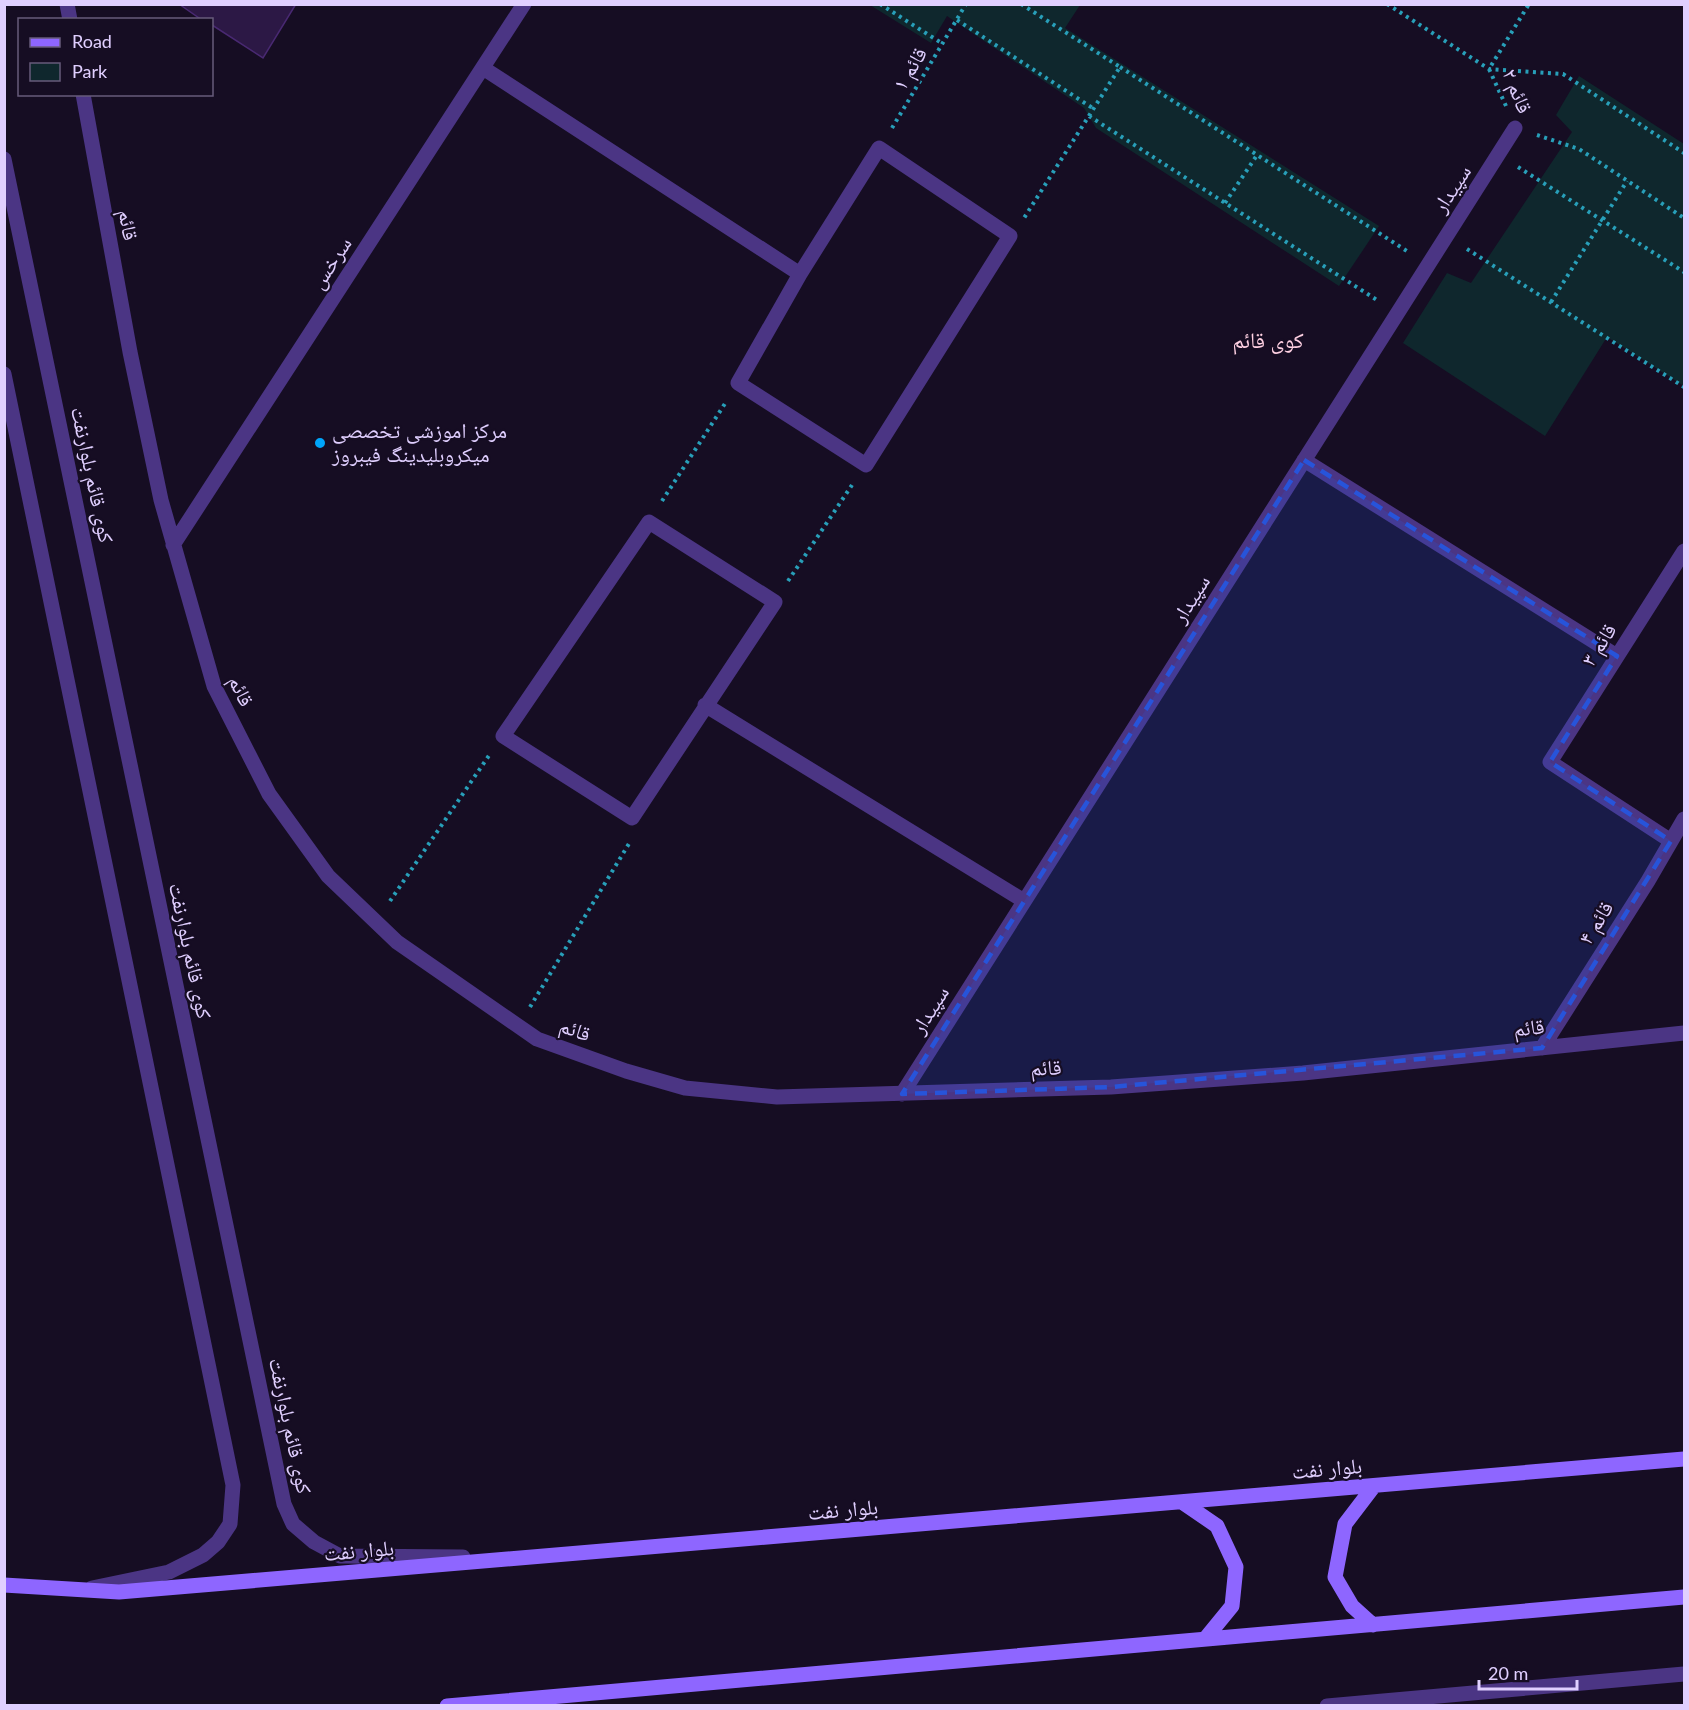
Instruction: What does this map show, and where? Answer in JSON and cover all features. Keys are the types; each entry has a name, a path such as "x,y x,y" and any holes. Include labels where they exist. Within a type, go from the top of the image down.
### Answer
{"main road":[{"name":"بلوار نفت","path":"4,1585 119,1592 1684,1459"},
{"path":"1373,1625 1352,1606 1335,1577 1344,1524 1374,1486"},
{"path":"1182,1502 1217,1526 1236,1567 1232,1606 1205,1639"},
{"path":"447,1706 1684,1597"}],"street":[{"name":"سرخس","path":"173,545 524,4"},
{"path":"483,68 800,274"},
{"name":"قائم","path":"83,96 130,352 161,500 214,686 269,794 328,876 397,942 537,1039 626,1071 686,1088 777,1097 1111,1087 1303,1073 1684,1033"},
{"name":"سپیدار","path":"902,1094 1500,155 1515,128"},
{"path":"879,148 1010,236 866,465 738,383 800,274 879,148"},
{"name":"کوی قائم بلوارنفت","path":"4,159 284,1504 293,1524 314,1542 340,1556 514,1559"},
{"path":"4,374 233,1485 230,1524 218,1542 203,1555 169,1572 84,1590"},
{"path":"1304,460 1617,656"},
{"path":"649,522 775,602 632,818 503,736 649,522"},
{"name":"قائم ۳","path":"1671,841 1550,762 1684,551"},
{"path":"705,705 1024,901"},
{"name":"قائم ۴","path":"1542,1048 1648,881 1684,819"},
{"path":"1327,1706 1684,1674"}],"path":[{"path":"880,4 943,44"},
{"name":"قائم ۱","path":"879,148 966,4"},
{"path":"1021,4 1428,265"},
{"path":"1387,4 1490,69 1563,74 1684,153"},
{"name":"قائم ۲","path":"1515,128 1490,69 1529,4"},
{"path":"957,20 1094,109"},
{"path":"1010,236 1120,67"},
{"path":"1089,116 1398,314"},
{"path":"1515,128 1579,150 1684,218"},
{"path":"1225,203 1257,155"},
{"path":"1500,155 1684,272"},
{"path":"1551,302 1627,181"},
{"path":"1447,236 1684,387"},
{"path":"649,522 738,383"},
{"path":"775,602 866,465"},
{"path":"376,922 503,736"},
{"path":"518,1026 638,829 632,818"}],"highlighted area":[{"path":"1304,460 1617,656 1550,762 1671,841 1542,1048 1111,1087 902,1094"}],"green space":[{"path":"870,5 1080,5 1065,28 1379,226 1339,286 1096,128 1084,108 947,16 931,43"},
{"path":"1579,76 1684,144 1684,386 1607,337 1545,436 1403,343 1447,273 1471,283 1572,132 1556,115"}],"building":[{"path":"179,4 296,4 263,58 213,26 213,18 199,18"}],"place":[{"name":"مرکز اموزشی تخصصی میکروبلیدینگ فیبروز","path":"320,443"}],"district":[{"name":"کوی قائم","path":"1268,340"}]}
